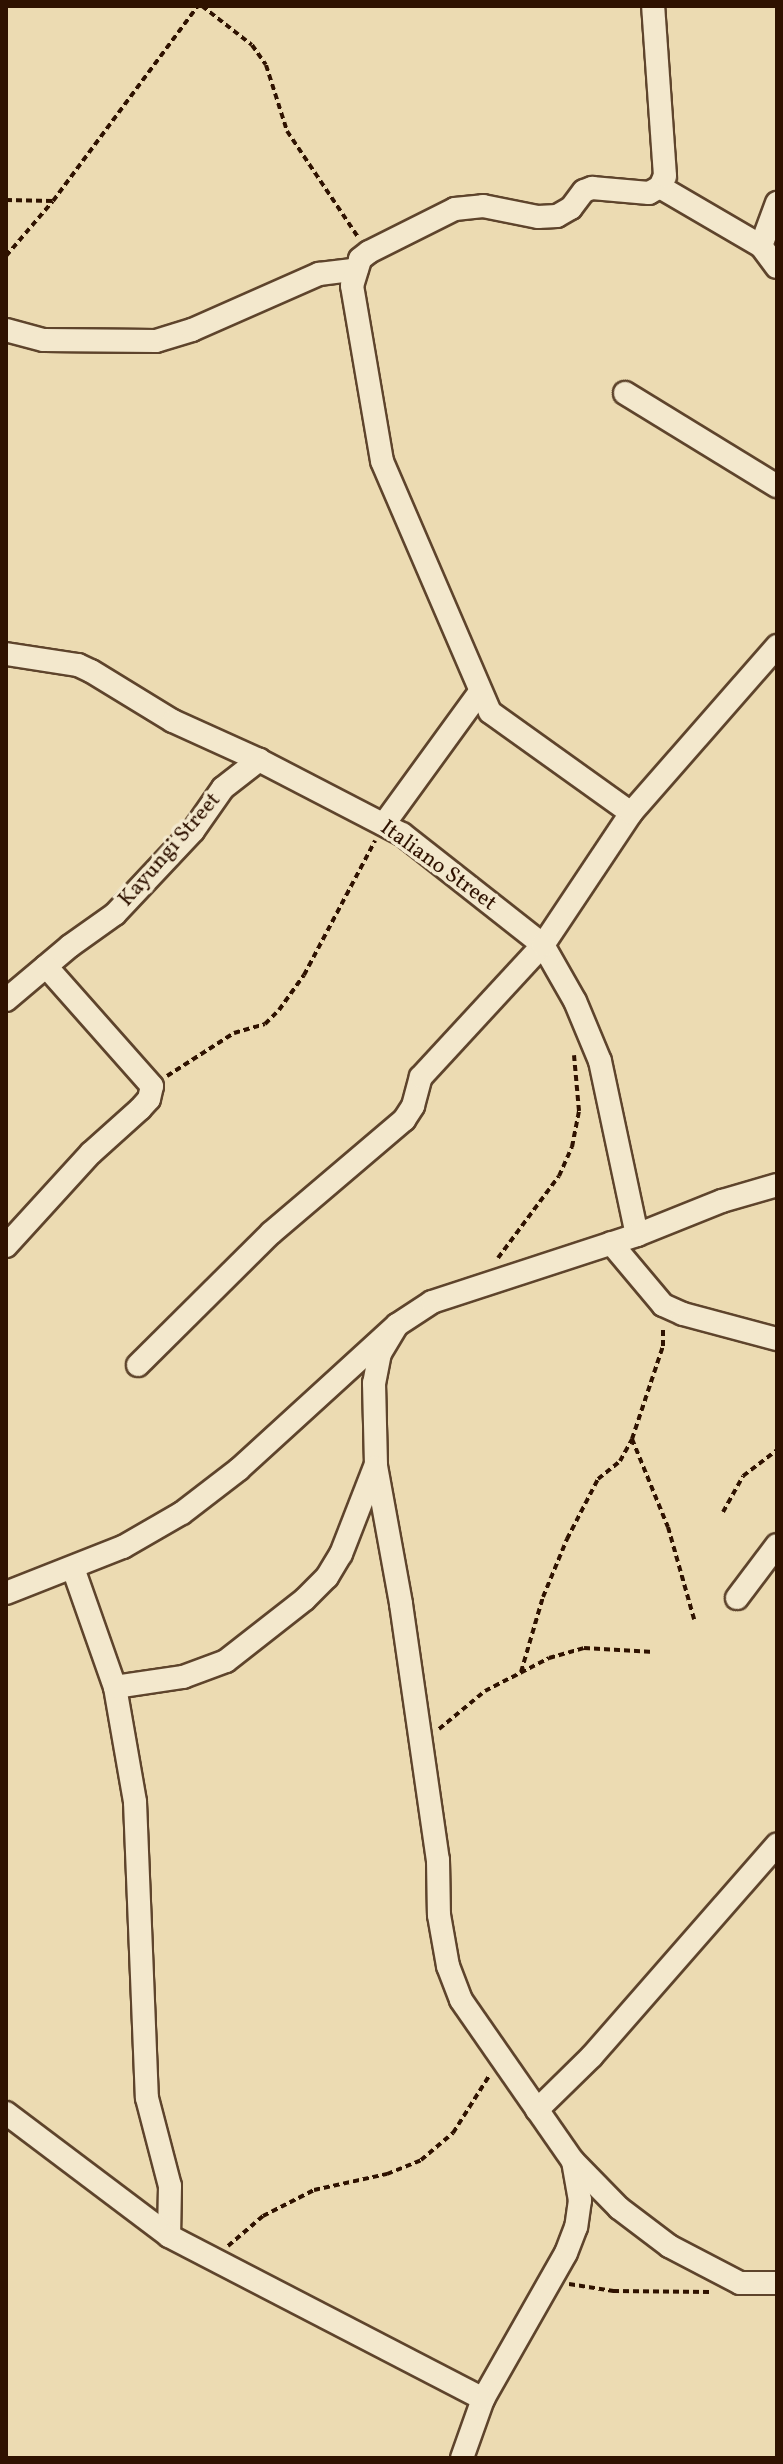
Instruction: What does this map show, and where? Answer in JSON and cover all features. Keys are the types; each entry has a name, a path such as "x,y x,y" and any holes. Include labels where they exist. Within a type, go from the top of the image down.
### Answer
{"street":[{"path":"6,330 44,340 156,341 192,330 319,274 363,260 455,209 483,206 538,217 557,216 571,208 584,191 592,188 649,193 660,187 665,176 653,6"},
{"path":"660,187 761,246 777,267"},
{"path":"761,246 777,203"},
{"path":"363,260 352,286 377,446 480,692 490,712 631,813"},
{"path":"625,393 777,486"},
{"path":"138,1365 271,1233 404,1120 413,1106 421,1077 543,945 631,813 777,646"},
{"name":"Italiano Street","path":"6,654 78,665 173,721 259,760 384,824 402,834 543,945 575,1001 600,1061 620,1143 637,1235"},
{"path":"384,824 480,692"},
{"name":"Kayungi Street","path":"6,1000 136,894 193,831 223,788 259,760"},
{"path":"6,1246 91,1153 140,1109 149,1099 152,1086 46,966"},
{"path":"6,1593 123,1547 182,1513 238,1470 397,1325 432,1302 637,1235 722,1201 777,1185"},
{"path":"611,1243 663,1305 724,1326 777,1339"},
{"path":"397,1325 380,1353 374,1383 376,1466 401,1604 438,1860 439,1915 448,1966 461,2000 573,2161 619,2208 669,2246 740,2283 777,2283"},
{"path":"115,1687 183,1677 226,1661 305,1599 327,1577 341,1554 376,1466"},
{"path":"737,1598 777,1545"},
{"path":"73,1568 115,1687 135,1802 147,2098 170,2186 169,2236"},
{"path":"537,2110 592,2056 777,1845"},
{"path":"6,2113 169,2236 483,2399"},
{"path":"462,2458 483,2399 551,2281 576,2227 580,2200 573,2161"}],"path":[{"path":"6,256 53,201 92,145 200,6 252,45 266,65 287,131 363,260"},
{"path":"6,200 53,201"},
{"path":"152,1086 234,1033 265,1024 279,1010 304,975 384,824"},
{"path":"469,1288 509,1247 559,1176 572,1147 579,1111 574,1043"},
{"path":"521,1672 543,1597 573,1527 598,1479 620,1461 632,1439 663,1346 663,1305"},
{"path":"632,1439 668,1527 694,1619"},
{"path":"723,1512 743,1476 777,1450"},
{"path":"421,1748 472,1700 521,1672 584,1648 654,1652"},
{"path":"212,2260 263,2216 314,2190 387,2174 421,2160 453,2133 501,2058"},
{"path":"551,2281 613,2291 678,2293 710,2292 740,2283"}]}
